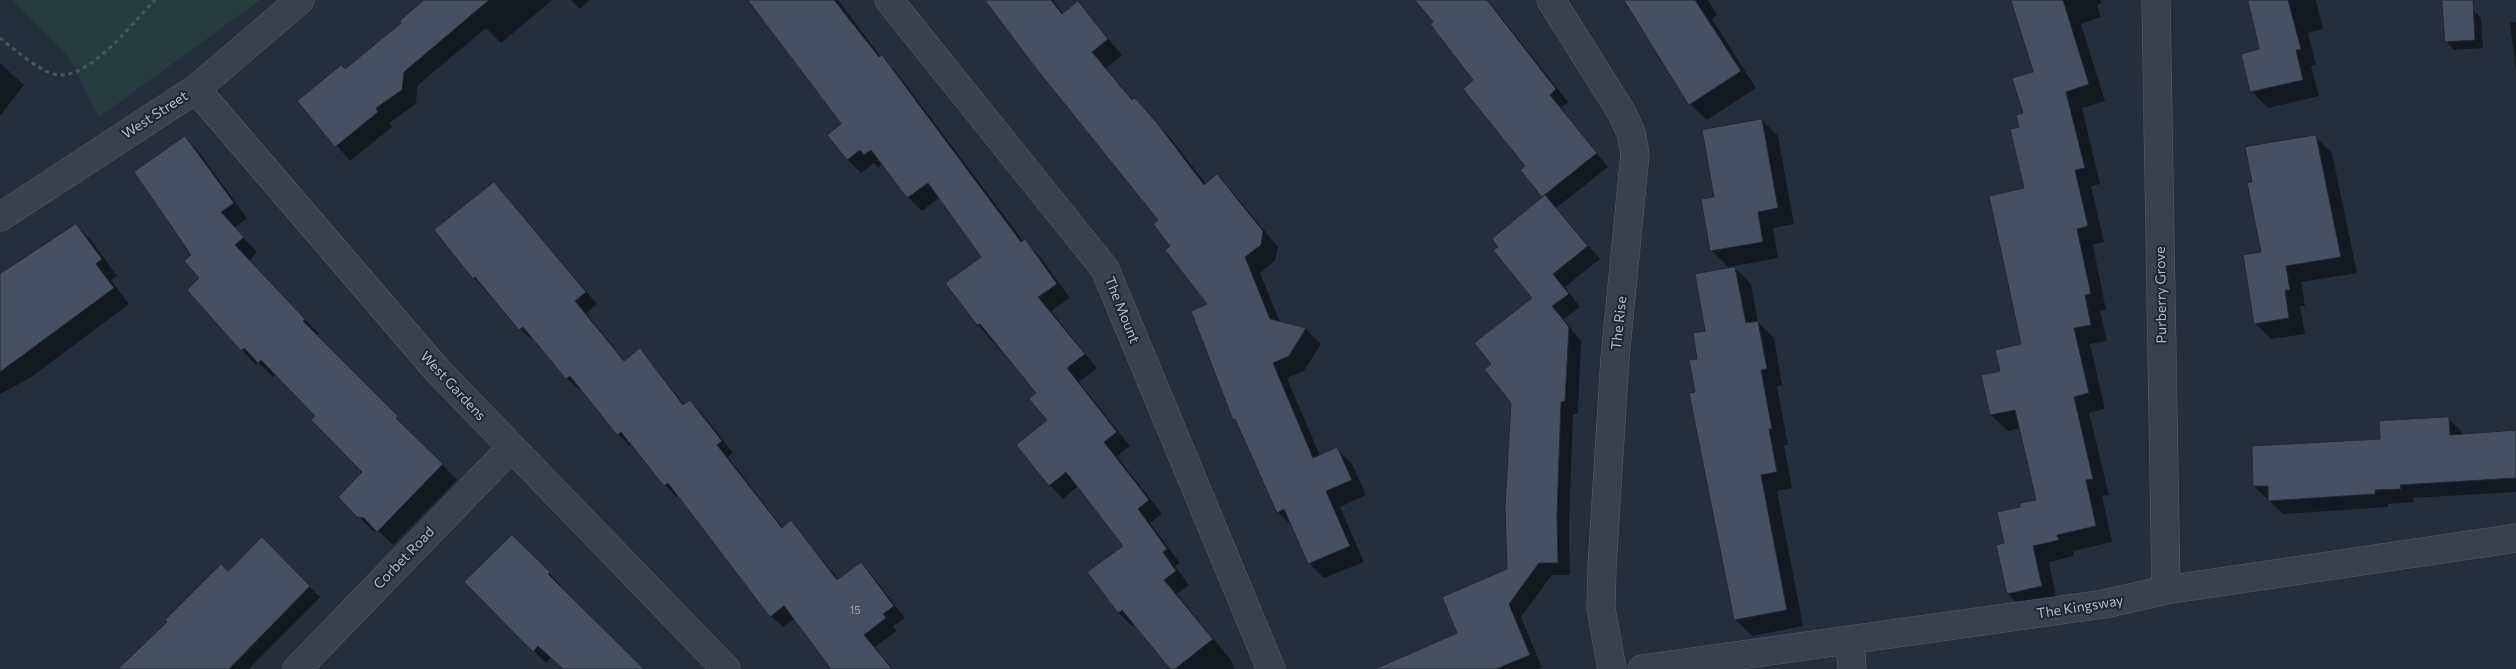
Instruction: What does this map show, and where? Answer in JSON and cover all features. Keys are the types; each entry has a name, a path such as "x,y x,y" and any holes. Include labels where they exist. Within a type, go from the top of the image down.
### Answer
{"street":[{"name":"West Street","path":"0,217 196,89 300,0"},
{"name":"The Mount","path":"889,0 1105,268 1271,669"},
{"name":"The Rise","path":"1551,0 1622,113 1631,133 1635,154 1615,358 1602,567 1601,608 1612,669"},
{"name":"Purberry Grove","path":"2156,0 2166,590"},
{"name":"West Gardens","path":"196,89 437,370 726,669"},
{"name":"Corbet Road","path":"297,669 511,448"},
{"name":"The Kingsway","path":"1642,669 1850,642 2104,604 2166,590 2516,538"},
{"path":"1850,642 1852,669"}],"path":[{"path":"0,38 38,66 58,75 69,74 86,68 155,0"}],"green space":[{"path":"12,0 260,0 99,117 69,57"}],"building":[{"path":"424,0 489,0 404,72 402,90 376,108 378,112 335,147 297,101 341,65 345,69 401,23 400,21"},
{"path":"748,0 834,0 879,57 882,55 1021,242 1025,239 1057,284 1038,297 1085,354 1067,368 1117,432 1104,442 1149,500 1138,509 1167,549 1163,552 1176,571 1164,580 1213,639 1175,669 1170,669 1122,610 1118,613 1087,572 1123,546 1066,472 1049,486 1016,445 1047,420 1029,399 1036,393 980,324 977,325 945,283 981,257 928,183 907,198 871,150 864,155 860,150 847,160 827,135 841,124"},
{"path":"985,0 1051,0 1062,14 1078,1 1108,39 1092,52 1132,100 1135,98 1157,123 1204,185 1217,174 1263,231 1261,245 1245,257 1270,319 1306,328 1289,356 1273,363 1313,458 1337,447 1352,480 1326,491 1350,546 1308,564 1284,509 1277,513 1235,419 1233,420 1191,311 1207,304 1165,250 1170,246 1153,224 1158,220 1035,67"},
{"path":"1415,0 1487,0 1556,89 1550,95 1597,153 1542,197 1520,170 1525,166 1463,89 1473,80 1430,24 1433,22"},
{"path":"1624,0 1695,0 1741,71 1689,105"},
{"path":"2011,0 2063,0 2089,84 2066,92 2085,168 2075,170 2088,226 2077,229 2091,294 2085,295 2091,325 2074,328 2089,393 2074,397 2093,479 2086,480 2096,526 2057,535 2059,540 2033,546 2042,586 2007,594 1996,545 2004,543 1997,512 2020,507 2020,503 2036,500 2015,410 1990,415 1981,375 2000,371 1995,350 2021,344 1989,196 2024,188 2010,129 2019,127 2016,115 2023,113 2012,78 2033,72"},
{"path":"2248,0 2288,0 2301,49 2296,50 2303,80 2250,92 2241,54 2259,49"},
{"path":"2442,0 2473,0 2475,40 2445,42"},
{"path":"1762,119 1778,208 1758,212 1763,242 1710,251 1701,199 1714,197 1702,130"},
{"path":"2316,135 2341,257 2286,266 2290,290 2285,290 2289,318 2254,324 2243,255 2261,252 2247,183 2252,182 2245,147"},
{"path":"185,136 234,203 221,212 244,237 235,245 305,319 303,321 443,464 377,532 364,518 357,517 338,497 362,472 311,420 315,416 261,360 258,363 244,348 241,351 187,290 199,278 184,261 191,255 134,172"},
{"path":"494,182 586,292 575,301 624,361 640,348 683,405 690,400 722,441 717,445 782,528 791,520 837,580 861,562 894,606 883,614 886,618 864,635 892,669 831,669 784,606 770,617 668,483 664,486 621,432 617,435 570,376 566,379 523,327 519,330 475,277 473,279 434,230"},
{"path":"1545,195 1588,246 1553,274 1569,294 1552,306 1569,327 1565,401 1561,402 1557,515 1558,563 1539,563 1509,604 1530,655 1496,669 1375,669 1457,633 1442,597 1507,569 1505,506 1511,403 1484,369 1491,364 1474,343 1532,298 1493,250 1498,247 1492,239"},
{"path":"76,224 102,259 96,264 114,288 0,372 0,274"},
{"path":"1735,267 1746,323 1758,321 1767,369 1761,370 1772,429 1769,429 1777,472 1761,475 1787,610 1734,620 1689,393 1695,392 1689,360 1697,359 1693,333 1705,331 1695,274"},
{"path":"2449,417 2450,435 2516,430 2516,478 2400,485 2401,489 2375,490 2375,494 2268,501 2268,486 2253,486 2252,446 2380,439 2379,421"},
{"path":"512,535 550,572 548,574 644,669 563,669 538,646 533,652 464,582"},
{"path":"262,537 310,586 229,669 118,669 167,622 165,620 221,564 228,571"}]}
